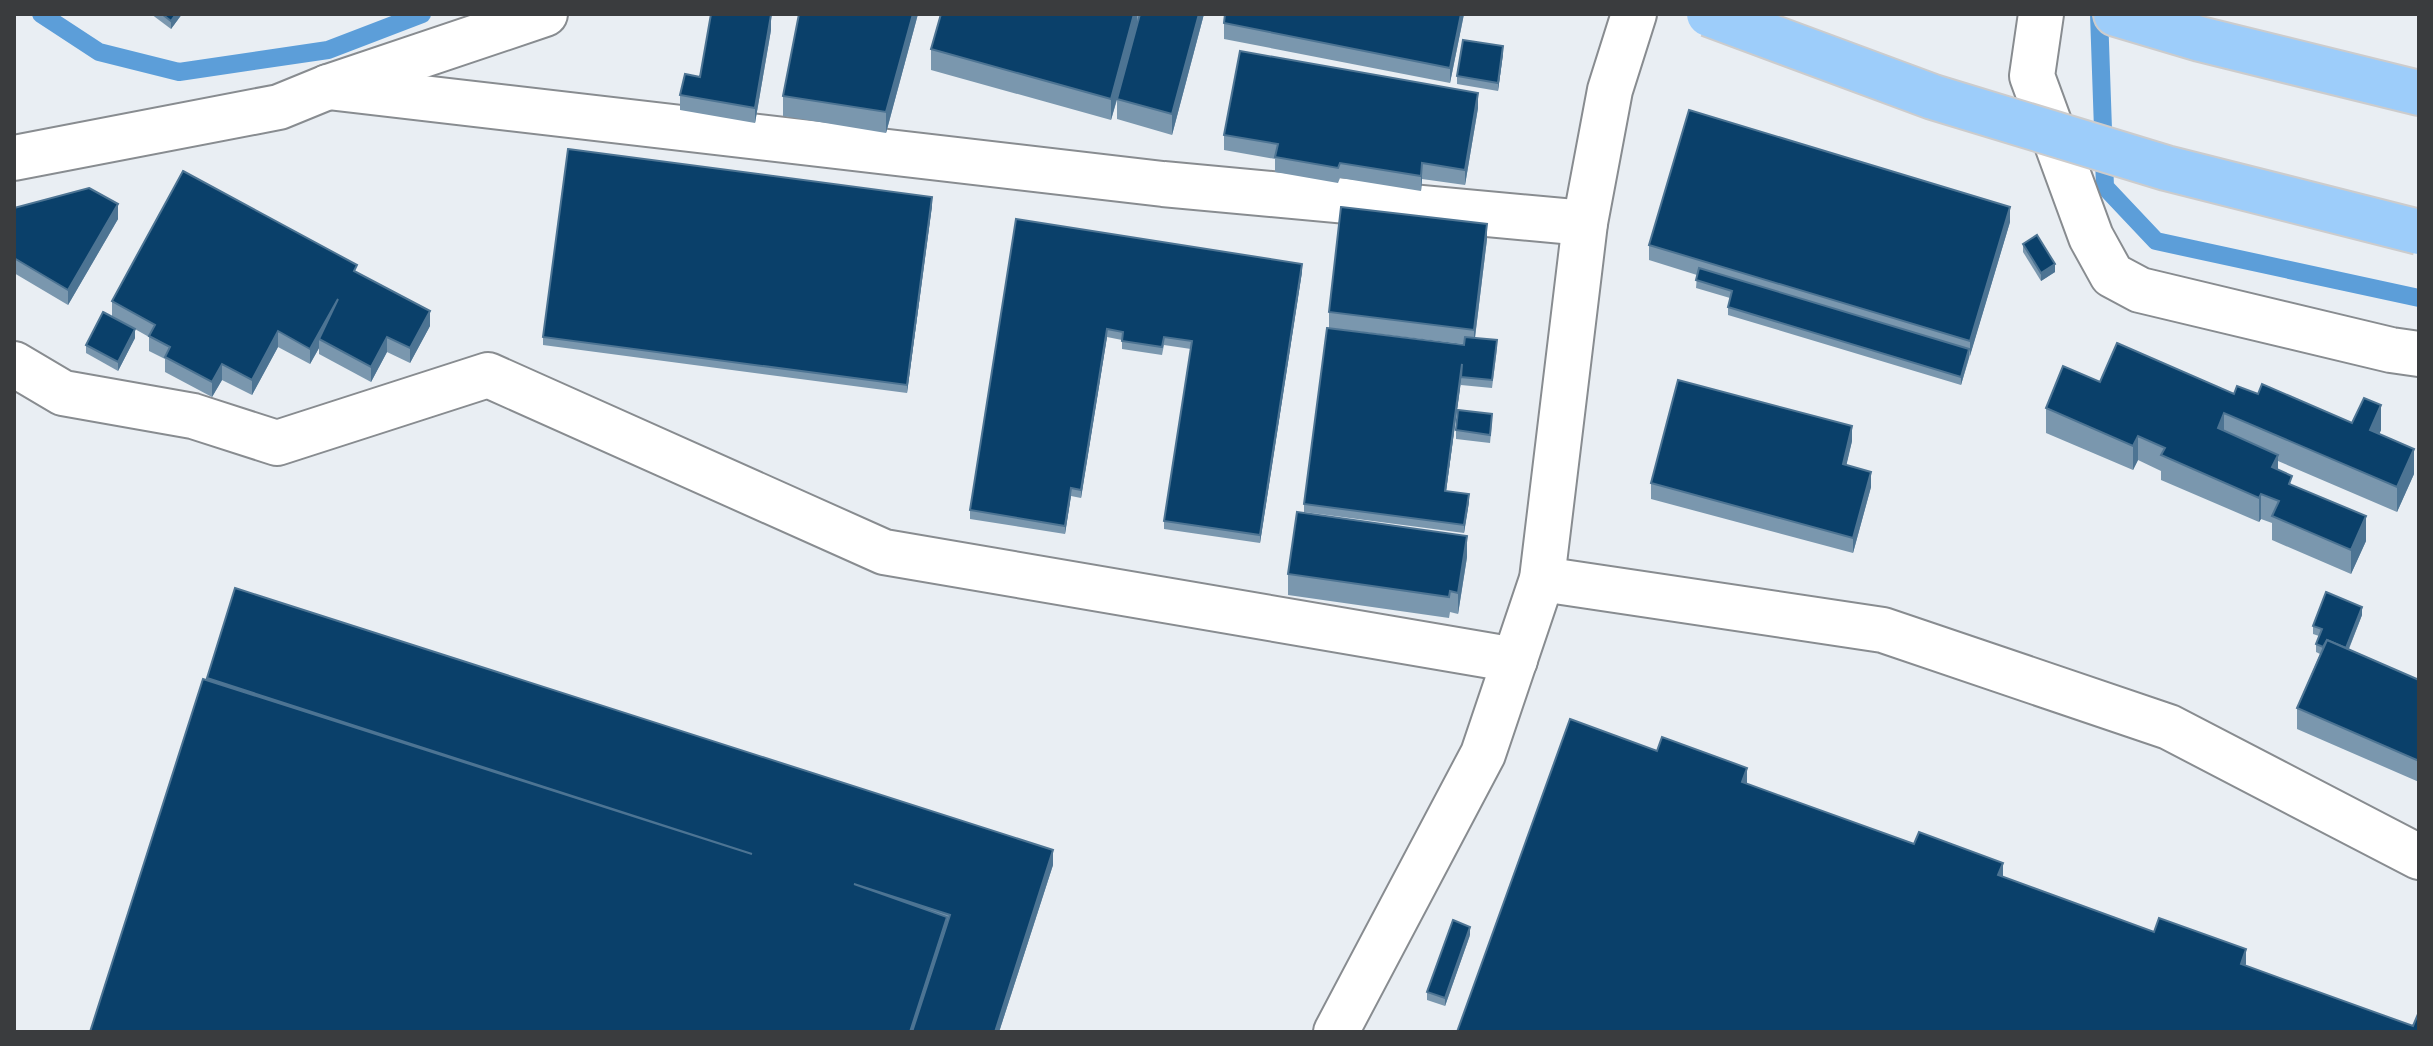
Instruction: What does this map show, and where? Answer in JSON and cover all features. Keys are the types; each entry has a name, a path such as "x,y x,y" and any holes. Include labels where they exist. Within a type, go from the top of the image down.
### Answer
{"highway":[{"path":"1709,14 1933,97 2166,168 2419,232"},
{"path":"2116,14 2200,39 2419,93"}],"street":[{"path":"14,158 279,107 328,87 545,14"},
{"path":"1336,1032 1483,754 1542,579 1585,223 1610,90 1634,14"},
{"path":"2041,14 2032,76 2091,237 2112,275 2140,290 2419,354"},
{"path":"328,87 1163,184 1585,223"},
{"path":"14,364 63,393 193,416 277,443 488,375 884,552 1515,660"},
{"path":"1542,579 1883,630 2169,727 2419,857"}],"building":[{"path":"162,14 176,14 171,21"},
{"path":"711,14 771,15 755,108 680,95 685,74 700,77"},
{"path":"799,14 913,14 886,112 783,96"},
{"path":"941,14 1134,14 1111,99 931,49"},
{"path":"1140,14 1199,14 1172,114 1117,99"},
{"path":"1225,14 1461,14 1450,68 1224,23"},
{"path":"1463,40 1503,46 1498,83 1457,76"},
{"path":"1240,51 1478,93 1465,170 1422,163 1421,176 1340,163 1338,168 1275,157 1278,144 1224,135"},
{"path":"1689,110 2010,207 1970,341 1649,245"},
{"path":"568,149 932,197 907,385 543,337"},
{"path":"183,171 357,265 354,271 430,311 410,348 387,337 371,367 319,339 338,299 310,349 278,331 252,380 222,364 212,382 165,357 170,347 149,336 155,325 112,301"},
{"path":"89,188 118,204 68,290 14,258 14,208"},
{"path":"1341,207 1487,224 1474,330 1329,312"},
{"path":"1016,219 1302,264 1260,535 1164,521 1192,341 1164,337 1162,347 1122,341 1123,332 1107,329 1081,490 1071,488 1065,526 970,510"},
{"path":"2037,235 2055,264 2041,273 2023,244"},
{"path":"1699,268 1969,349 1961,377 1728,307 1732,291 1696,280"},
{"path":"103,312 135,329 118,362 86,345"},
{"path":"1327,328 1464,345 1465,337 1497,340 1492,380 1461,377 1462,364 1445,491 1469,494 1464,525 1304,504"},
{"path":"2117,343 2234,394 2237,386 2258,394 2262,384 2352,423 2364,398 2381,405 2370,430 2414,449 2397,487 2224,413 2218,428 2278,455 2272,467 2292,476 2289,484 2366,516 2351,550 2272,516 2279,501 2261,494 2259,498 2161,455 2165,448 2138,436 2133,446 2046,408 2063,366 2100,382"},
{"path":"1678,380 1852,426 1843,464 1871,472 1853,538 1651,483"},
{"path":"1458,410 1492,414 1490,435 1456,430"},
{"path":"1297,512 1467,536 1458,593 1450,591 1449,597 1288,574"},
{"path":"235,588 1053,850 995,1032 912,1032 950,915 854,884 947,917 910,1032 90,1032 203,679 752,854 207,678"},
{"path":"2326,592 2362,607 2346,648 2327,640 2323,647 2316,644 2322,629 2313,626"},
{"path":"2327,640 2419,680 2419,761 2297,708"},
{"path":"1570,719 1657,751 1662,737 1747,768 1742,782 1914,844 1919,832 2003,863 1998,875 2154,932 2159,918 2246,949 2241,964 2413,1026 2419,1014 2419,1032 1457,1032"},
{"path":"1453,920 1470,927 1445,998 1427,992"}],"waterway":[{"path":"41,14 99,52 179,72 328,50 422,14"},
{"path":"2099,14 2105,187 2156,241 2419,298"}]}
